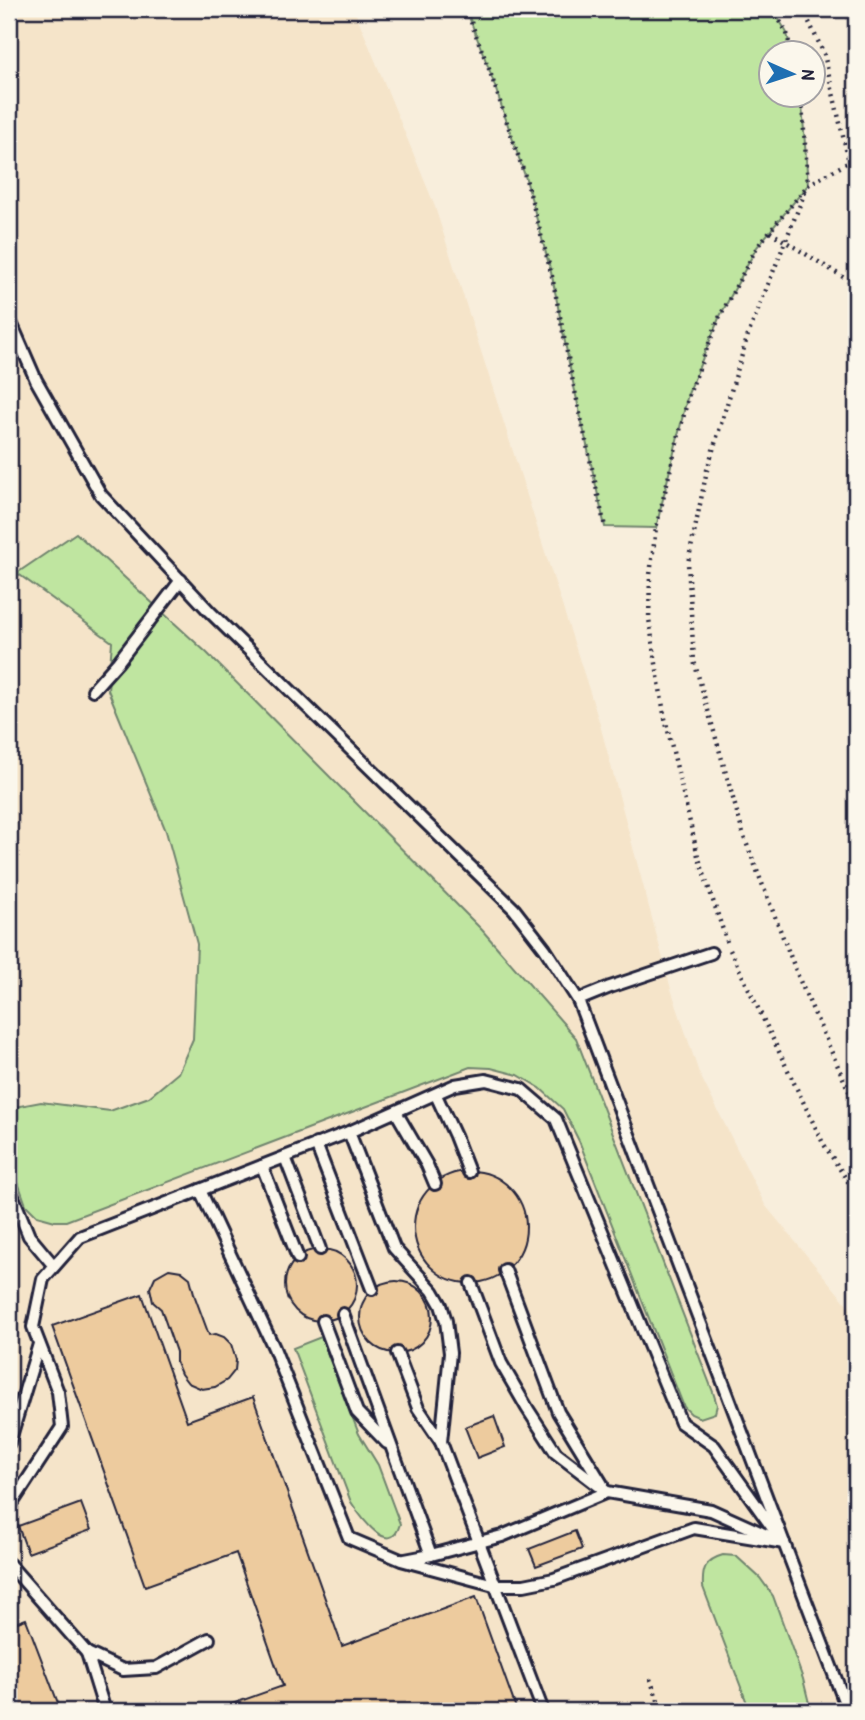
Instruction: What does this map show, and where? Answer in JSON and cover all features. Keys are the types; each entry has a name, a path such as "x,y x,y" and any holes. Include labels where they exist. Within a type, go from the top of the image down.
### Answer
{"lane":[{"path":"9,318 36,380 101,495 210,612 514,909 545,949 578,1000 848,1711"},
{"path":"93,690 181,580"},
{"path":"578,1000 711,953"},
{"path":"9,1508 62,1427 58,1392 33,1327 43,1279 80,1237 349,1132 455,1085 486,1080 521,1088 556,1119 681,1423 714,1446 784,1543"},
{"path":"436,1095 469,1172"},
{"path":"396,1112 435,1184"},
{"path":"349,1132 394,1248 433,1291 446,1321 450,1353 441,1442"},
{"path":"316,1144 372,1289"},
{"path":"285,1157 320,1249"},
{"path":"262,1166 298,1258"},
{"path":"9,1186 29,1236 54,1266"},
{"path":"200,1190 274,1348 349,1538 401,1560 494,1585 524,1586 554,1578 694,1528 784,1543"},
{"path":"505,1270 558,1412 607,1492"},
{"path":"471,1283 501,1363 556,1453 607,1492 710,1510 784,1543"},
{"path":"343,1314 431,1555"},
{"path":"323,1321 357,1412 391,1447"},
{"path":"9,1443 39,1344"},
{"path":"397,1353 418,1408 441,1442 543,1711"},
{"path":"401,1560 502,1536 607,1492"},
{"path":"9,1564 87,1653 123,1670 156,1668 209,1639"},
{"path":"87,1653 105,1711"}],"path":[{"path":"466,9 526,179 552,276 605,527"},
{"path":"774,9 788,38"},
{"path":"803,9 824,54 849,162"},
{"path":"802,108 808,185 748,335 707,470 688,563 694,661 744,837 800,981 856,1107"},
{"path":"856,161 849,162 808,185 757,247 719,318 688,394 656,528 650,575 649,619 664,714 698,856 728,947 822,1143 856,1194"},
{"path":"770,232 856,285"},
{"path":"650,1679 662,1711"}],"shaded area":[{"path":"9,9 354,9 434,204 599,721 671,989 699,1073 765,1205 856,1315 856,1711 9,1711"}],"green space":[{"path":"466,9 773,9 787,33 788,38 756,38 756,108 802,108 808,185 757,247 719,318 688,394 656,528 605,527 552,276 526,179"},
{"path":"76,533 207,653 482,930 576,1038 713,1392 717,1405 715,1413 700,1418 684,1407 579,1141 563,1109 540,1088 518,1075 491,1068 470,1067 66,1221 37,1216 26,1205 9,1157 9,1108 41,1102 110,1111 149,1097 178,1073 193,1039 197,944 166,831 108,690 112,642 17,573"},
{"path":"321,1337 359,1434 378,1465 400,1524 395,1534 389,1537 375,1531 351,1502 293,1348"},
{"path":"723,1555 736,1556 760,1578 773,1596 803,1679 809,1711 750,1711 703,1587 706,1566"}],"building":[{"path":"470,1171 491,1176 509,1188 521,1206 526,1227 521,1248 509,1266 491,1278 470,1283 449,1278 431,1266 419,1248 414,1227 419,1206 431,1188 449,1176"},
{"path":"321,1249 341,1255 351,1265 357,1285 351,1305 341,1315 321,1321 301,1315 291,1305 285,1285 291,1265 301,1255"},
{"path":"169,1269 181,1271 190,1278 209,1335 224,1337 231,1344 236,1360 235,1370 227,1380 215,1387 202,1389 188,1383 176,1362 176,1352 161,1309 153,1302 150,1288 155,1277"},
{"path":"403,1281 422,1291 430,1303 430,1331 422,1343 410,1351 389,1353 370,1343 362,1331 360,1310 370,1291 382,1283"},
{"path":"142,1294 187,1421 253,1397 342,1646 476,1597 517,1711 212,1711 283,1686 236,1553 145,1586 52,1326"},
{"path":"494,1416 505,1447 477,1458 465,1427"},
{"path":"81,1503 91,1530 28,1553 18,1526"},
{"path":"575,1531 582,1549 536,1566 529,1549"},
{"path":"26,1619 61,1711 9,1711 9,1625"}]}
